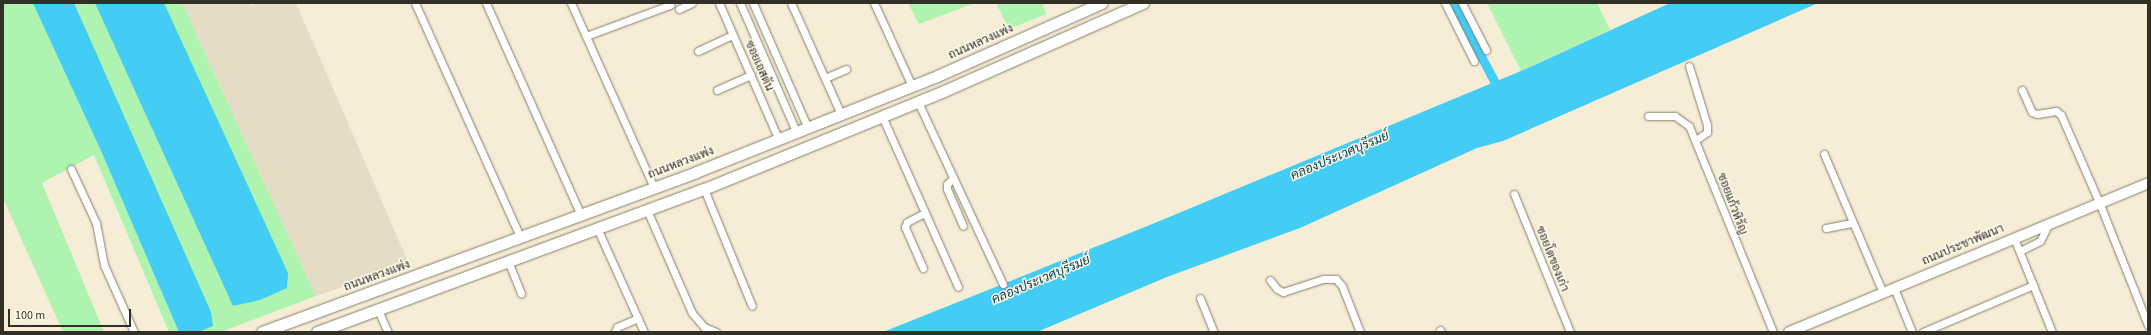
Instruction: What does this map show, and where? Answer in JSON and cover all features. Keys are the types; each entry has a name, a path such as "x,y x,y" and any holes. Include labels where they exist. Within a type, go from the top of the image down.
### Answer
{"main road":[{"name":"ถนนหลวงแพ่ง","path":"262,332 696,172 807,126 937,76 1102,3"},
{"path":"317,332 704,189 944,92 1143,3"},
{"path":"937,76 944,92"},
{"path":"696,172 704,189"}],"street":[{"path":"415,3 520,237"},
{"path":"486,3 581,214"},
{"path":"679,9 692,3"},
{"name":"ซอยเอสตัน","path":"719,3 778,138"},
{"path":"740,3 796,131"},
{"path":"753,3 807,126"},
{"path":"791,3 841,114"},
{"path":"874,3 912,86"},
{"path":"1445,3 1474,61"},
{"path":"1462,3 1486,50"},
{"path":"574,4 586,36 654,188"},
{"path":"586,36 670,5"},
{"path":"698,51 733,35"},
{"path":"1689,66 1707,125 1707,132 1696,140"},
{"path":"825,78 846,69"},
{"path":"771,75 782,70"},
{"path":"717,90 751,75"},
{"path":"2022,90 2032,112 2037,114 2056,111 2060,115 2099,202 2148,325"},
{"path":"918,102 1003,284"},
{"name":"ซอยแก้วหิรัญ","path":"1648,116 1670,115 1682,118 1696,140 1773,332"},
{"path":"882,116 958,287"},
{"path":"1824,154 1883,293"},
{"path":"71,170 96,223 104,265 134,332"},
{"path":"953,178 947,184 947,189 963,226"},
{"name":"ถนนประชาพัฒนา","path":"1788,332 2148,182"},
{"path":"704,189 752,306"},
{"name":"ซอยโตของเก่า","path":"1514,194 1570,332"},
{"path":"647,210 692,313 704,327 716,332"},
{"path":"923,268 905,227 907,222 925,213"},
{"path":"1826,228 1852,223"},
{"path":"2020,251 2040,241 2050,223"},
{"path":"597,228 643,332"},
{"path":"2014,238 2052,332"},
{"path":"508,261 521,293"},
{"path":"1270,280 1277,288 1284,292 1323,279 1336,279 1342,286 1360,332"},
{"path":"1923,332 2033,285"},
{"path":"1894,288 1912,332"},
{"path":"1200,298 1214,332"},
{"path":"378,310 388,332"},
{"path":"615,332 617,326 638,318"}],"shaded area":[{"path":"182,3 249,3 251,6 259,3 296,3 409,264 316,296"}],"green space":[{"path":"3,3 182,3 316,296 221,332 169,332 94,155 42,183 104,332 63,332 3,198"},
{"path":"908,3 975,3 919,24"},
{"path":"996,3 1042,3 1046,14 1009,29"},
{"path":"1487,3 1597,3 1610,30 1521,71"}],"water":[{"path":"33,3 74,3 211,312 213,326 198,332 179,332 102,153"},
{"path":"95,3 164,3 288,273 287,288 260,300 233,306"},
{"name":"คลองประเวศบุรีรมย์","path":"1670,3 1818,3 1503,141 1477,148 1300,228 1167,277 1037,332 883,332 1145,227 1521,71"}],"waterway":[{"path":"1453,3 1500,92"}]}
